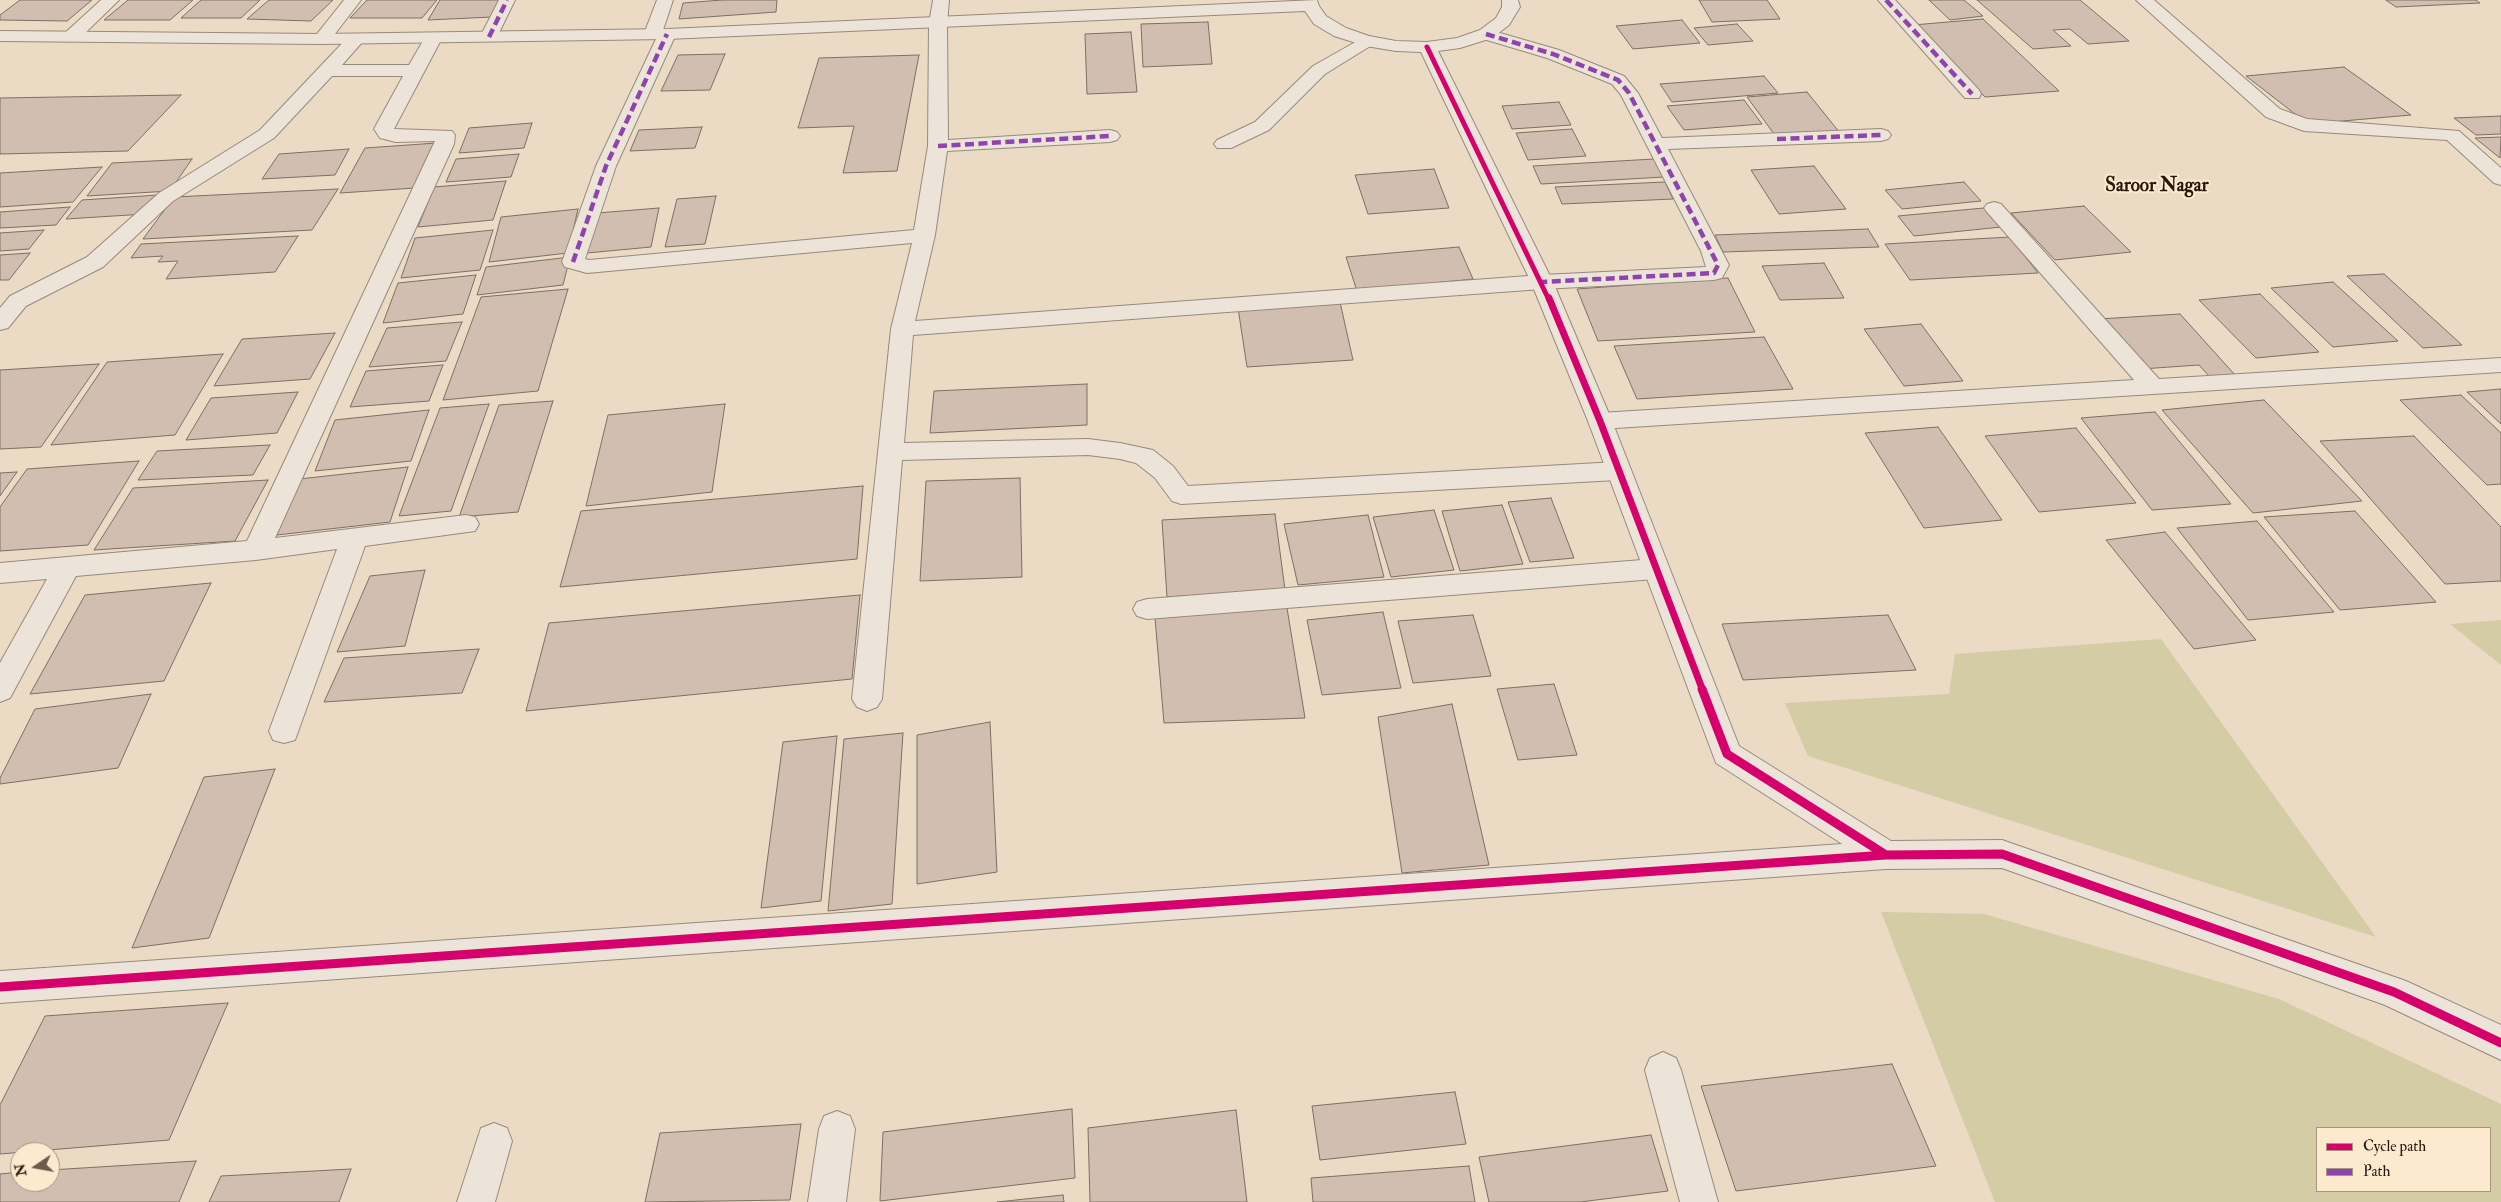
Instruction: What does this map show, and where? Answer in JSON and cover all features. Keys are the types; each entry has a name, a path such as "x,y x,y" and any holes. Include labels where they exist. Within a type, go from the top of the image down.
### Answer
{"street":[{"path":"72,36 111,0"},
{"path":"322,39 353,0"},
{"path":"489,37 507,0"},
{"path":"665,0 660,34 606,166 572,262 586,267 924,235"},
{"path":"867,699 902,329 924,235 938,146 938,24 941,0"},
{"path":"0,36 356,39 660,34 938,24 1309,3 1320,20 1340,32 1366,41 1396,46 1427,47 1460,43 1486,34 1503,21 1511,7 1510,0"},
{"path":"1886,0 1972,94"},
{"path":"2144,0 2273,113 2304,125 2452,135 2501,179"},
{"path":"902,329 1542,282 1714,273 1718,265 1629,93 1618,80 1553,54 1486,34"},
{"path":"256,550 444,144 446,135 396,136 387,134 384,129 433,38"},
{"path":"0,323 18,301 95,262 166,197 267,134 356,39"},
{"path":"1224,144 1262,126 1318,70 1366,41"},
{"path":"1427,47 1542,282 1600,421 1617,471 1727,754 1886,855"},
{"path":"327,70 415,71"},
{"path":"1656,144 1881,135"},
{"path":"938,146 1110,136"},
{"path":"1994,208 2152,386"},
{"path":"1600,421 2501,364"},
{"path":"890,452 1088,447 1120,450 1144,456 1164,472 1181,495 1617,471"},
{"path":"0,573 256,550 466,524"},
{"path":"284,732 355,538"},
{"path":"0,690 67,567"},
{"path":"1147,609 1655,569"},
{"path":"0,987 1886,855 2002,854 2394,992 2501,1044"},
{"path":"1663,1070 1699,1202"},
{"path":"827,1202 838,1129"},
{"path":"476,1202 494,1141"}],"shaded area":[{"path":"2501,620 2501,665 2450,624"},
{"path":"2161,639 2376,937 1808,756 1785,703 1949,694 1955,654"},
{"path":"1881,912 1984,914 2279,999 2501,1104 2501,1202 1995,1202"}],"building":[{"path":"20,0 92,0 67,21 0,20 0,15"},
{"path":"128,0 193,0 170,20 104,20"},
{"path":"201,0 260,0 241,18 181,18"},
{"path":"269,0 333,0 311,21 247,19"},
{"path":"367,0 437,0 422,18 350,18"},
{"path":"440,0 501,0 492,17 428,20"},
{"path":"722,0 777,0 776,12 679,19 683,3"},
{"path":"1699,0 1767,0 1780,19 1712,22"},
{"path":"1929,0 1964,0 1983,16 1950,20"},
{"path":"1977,0 2080,0 2129,41 2088,44 2070,29 2053,30 2071,46 2033,49"},
{"path":"2386,0 2476,0 2480,3 2396,7"},
{"path":"1983,19 2059,91 1985,97 1913,25"},
{"path":"1682,20 1700,43 1633,49 1616,26"},
{"path":"1208,22 1212,64 1143,67 1141,24"},
{"path":"1737,24 1753,41 1708,45 1694,28"},
{"path":"1131,32 1137,92 1087,94 1085,34"},
{"path":"725,54 710,90 661,91 678,55"},
{"path":"919,55 897,171 843,173 854,126 798,128 819,58"},
{"path":"2344,67 2411,115 2308,124 2246,76"},
{"path":"1764,76 1778,93 1672,102 1660,84"},
{"path":"1807,92 1840,133 1777,138 1747,97"},
{"path":"181,95 128,151 0,154 0,98"},
{"path":"1744,100 1762,124 1684,130 1667,106"},
{"path":"1559,102 1571,125 1512,129 1502,106"},
{"path":"2501,116 2501,134 2476,135 2454,118"},
{"path":"532,123 524,148 459,153 469,128"},
{"path":"702,127 695,148 630,151 639,130"},
{"path":"1572,129 1586,156 1528,160 1516,133"},
{"path":"2501,137 2500,158 2475,138"},
{"path":"437,143 415,188 340,193 365,148"},
{"path":"349,149 335,175 262,179 279,154"},
{"path":"519,154 511,177 446,182 456,159"},
{"path":"192,159 170,191 87,196 112,163"},
{"path":"1654,159 1664,177 1541,184 1533,166"},
{"path":"1814,166 1846,209 1779,214 1751,170"},
{"path":"102,167 73,202 0,207 0,173"},
{"path":"1434,169 1449,208 1368,214 1355,175"},
{"path":"506,181 493,220 418,227 434,187"},
{"path":"1665,182 1673,199 1562,204 1555,187"},
{"path":"1964,182 1981,201 1902,209 1885,190"},
{"path":"338,189 312,230 143,239 174,197"},
{"path":"158,195 145,214 66,219 82,200"},
{"path":"716,196 705,244 665,247 677,199"},
{"path":"2084,206 2131,252 2055,260 2011,213"},
{"path":"70,207 56,225 0,228 0,212"},
{"path":"659,208 651,247 587,253 597,213"},
{"path":"1984,208 2001,227 1914,236 1898,216"},
{"path":"578,209 568,253 489,262 501,217"},
{"path":"1868,229 1879,247 1723,252 1715,235"},
{"path":"44,230 29,249 0,251 0,233"},
{"path":"493,230 480,270 401,278 415,238"},
{"path":"298,236 275,272 166,279 178,261 158,262 163,256 131,258 141,244"},
{"path":"2010,237 2038,273 1910,280 1885,244"},
{"path":"1459,247 1473,279 1357,291 1346,257"},
{"path":"30,253 9,280 0,280 0,255"},
{"path":"570,257 563,285 477,295 486,267"},
{"path":"1824,263 1844,298 1780,300 1762,266"},
{"path":"2384,274 2462,345 2423,348 2347,276"},
{"path":"476,275 463,314 383,323 398,283"},
{"path":"1728,278 1755,332 1598,341 1577,289"},
{"path":"2333,282 2398,341 2333,347 2271,288"},
{"path":"568,289 538,391 443,400 481,297"},
{"path":"2260,294 2319,352 2256,358 2199,300"},
{"path":"1340,302 1353,360 1247,367 1238,308"},
{"path":"2180,314 2236,376 2210,377 2199,365 2141,369 2099,319"},
{"path":"462,322 446,361 369,367 387,328"},
{"path":"1921,324 1963,381 1904,386 1864,329"},
{"path":"335,333 310,379 214,386 242,339"},
{"path":"1764,337 1793,389 1637,399 1614,346"},
{"path":"223,354 175,435 51,445 107,362"},
{"path":"99,364 41,447 0,449 0,370"},
{"path":"443,365 429,401 350,407 366,371"},
{"path":"1087,384 1087,425 930,433 934,391"},
{"path":"2501,389 2501,424 2467,392"},
{"path":"298,392 277,433 186,440 211,398"},
{"path":"2461,395 2501,433 2501,484 2487,485 2400,400"},
{"path":"2264,400 2362,501 2253,513 2162,410"},
{"path":"553,401 518,512 459,517 499,405"},
{"path":"489,404 451,511 399,516 440,408"},
{"path":"725,404 712,492 586,506 608,415"},
{"path":"429,410 411,461 315,471 335,420"},
{"path":"2155,412 2231,504 2152,510 2081,418"},
{"path":"1938,427 2002,520 1924,528 1865,433"},
{"path":"2076,428 2136,503 2039,512 1985,436"},
{"path":"2414,436 2501,527 2501,581 2445,584 2320,441"},
{"path":"270,445 253,475 138,480 157,451"},
{"path":"139,461 88,545 0,551 0,507 27,469"},
{"path":"408,467 390,522 277,535 299,479"},
{"path":"17,472 0,496 0,473"},
{"path":"1020,478 1022,577 920,581 926,481"},
{"path":"268,480 235,541 94,550 133,488"},
{"path":"863,486 857,559 560,587 581,511"},
{"path":"1551,498 1574,558 1530,562 1508,502"},
{"path":"1502,505 1523,564 1460,571 1442,511"},
{"path":"1434,510 1454,570 1391,577 1373,517"},
{"path":"2355,511 2436,602 2340,610 2264,517"},
{"path":"1275,514 1285,590 1167,597 1162,520"},
{"path":"1368,515 1384,577 1298,585 1284,524"},
{"path":"2257,521 2334,612 2248,620 2177,528"},
{"path":"2165,532 2256,640 2194,649 2106,540"},
{"path":"425,570 405,646 337,652 370,576"},
{"path":"211,583 164,681 30,694 85,595"},
{"path":"860,595 852,679 526,711 549,623"},
{"path":"1287,608 1305,718 1164,723 1155,618"},
{"path":"1383,612 1401,688 1322,695 1307,620"},
{"path":"1473,615 1491,676 1413,683 1398,621"},
{"path":"1888,615 1916,670 1743,680 1722,624"},
{"path":"479,649 462,693 324,702 344,658"},
{"path":"1554,684 1577,755 1518,760 1497,689"},
{"path":"151,694 118,768 0,784 0,778 35,709"},
{"path":"1452,704 1489,865 1402,873 1378,717"},
{"path":"990,722 997,872 917,884 917,735"},
{"path":"903,733 892,904 828,911 844,739"},
{"path":"837,736 821,901 761,908 783,742"},
{"path":"275,769 209,938 132,948 204,777"},
{"path":"228,1003 169,1140 60,1149 60,1142 10,1142 10,1153 0,1154 0,1105 45,1016"},
{"path":"1892,1064 1936,1166 1736,1191 1701,1086"},
{"path":"1455,1092 1466,1144 1320,1160 1312,1106"},
{"path":"1072,1109 1075,1178 880,1201 883,1132"},
{"path":"1236,1110 1247,1202 1090,1202 1088,1128"},
{"path":"801,1124 790,1200 645,1202 660,1133"},
{"path":"1651,1135 1668,1191 1580,1202 1489,1202 1479,1157"},
{"path":"196,1161 179,1202 0,1202 0,1174 10,1173 10,1192 60,1192 60,1169"},
{"path":"1469,1166 1475,1202 1313,1202 1311,1178"},
{"path":"351,1169 339,1202 209,1202 221,1176"},
{"path":"1063,1195 1064,1202 997,1202"}],"marked path":[{"path":"489,37 507,0"},
{"path":"1886,0 1972,94"},
{"path":"573,262 606,166 667,34"},
{"path":"1486,34 1553,54 1618,80 1629,93 1718,265 1714,273 1542,282"},
{"path":"1777,139 1881,135"},
{"path":"938,146 1110,136"}],"cycle path":[{"path":"1427,47 1542,282 1600,421 1727,754 1886,855 2002,854 2394,992 2501,1043"},
{"path":"0,987 1886,855"}],"district":[{"name":"Saroor Nagar","path":"2157,187"}]}
